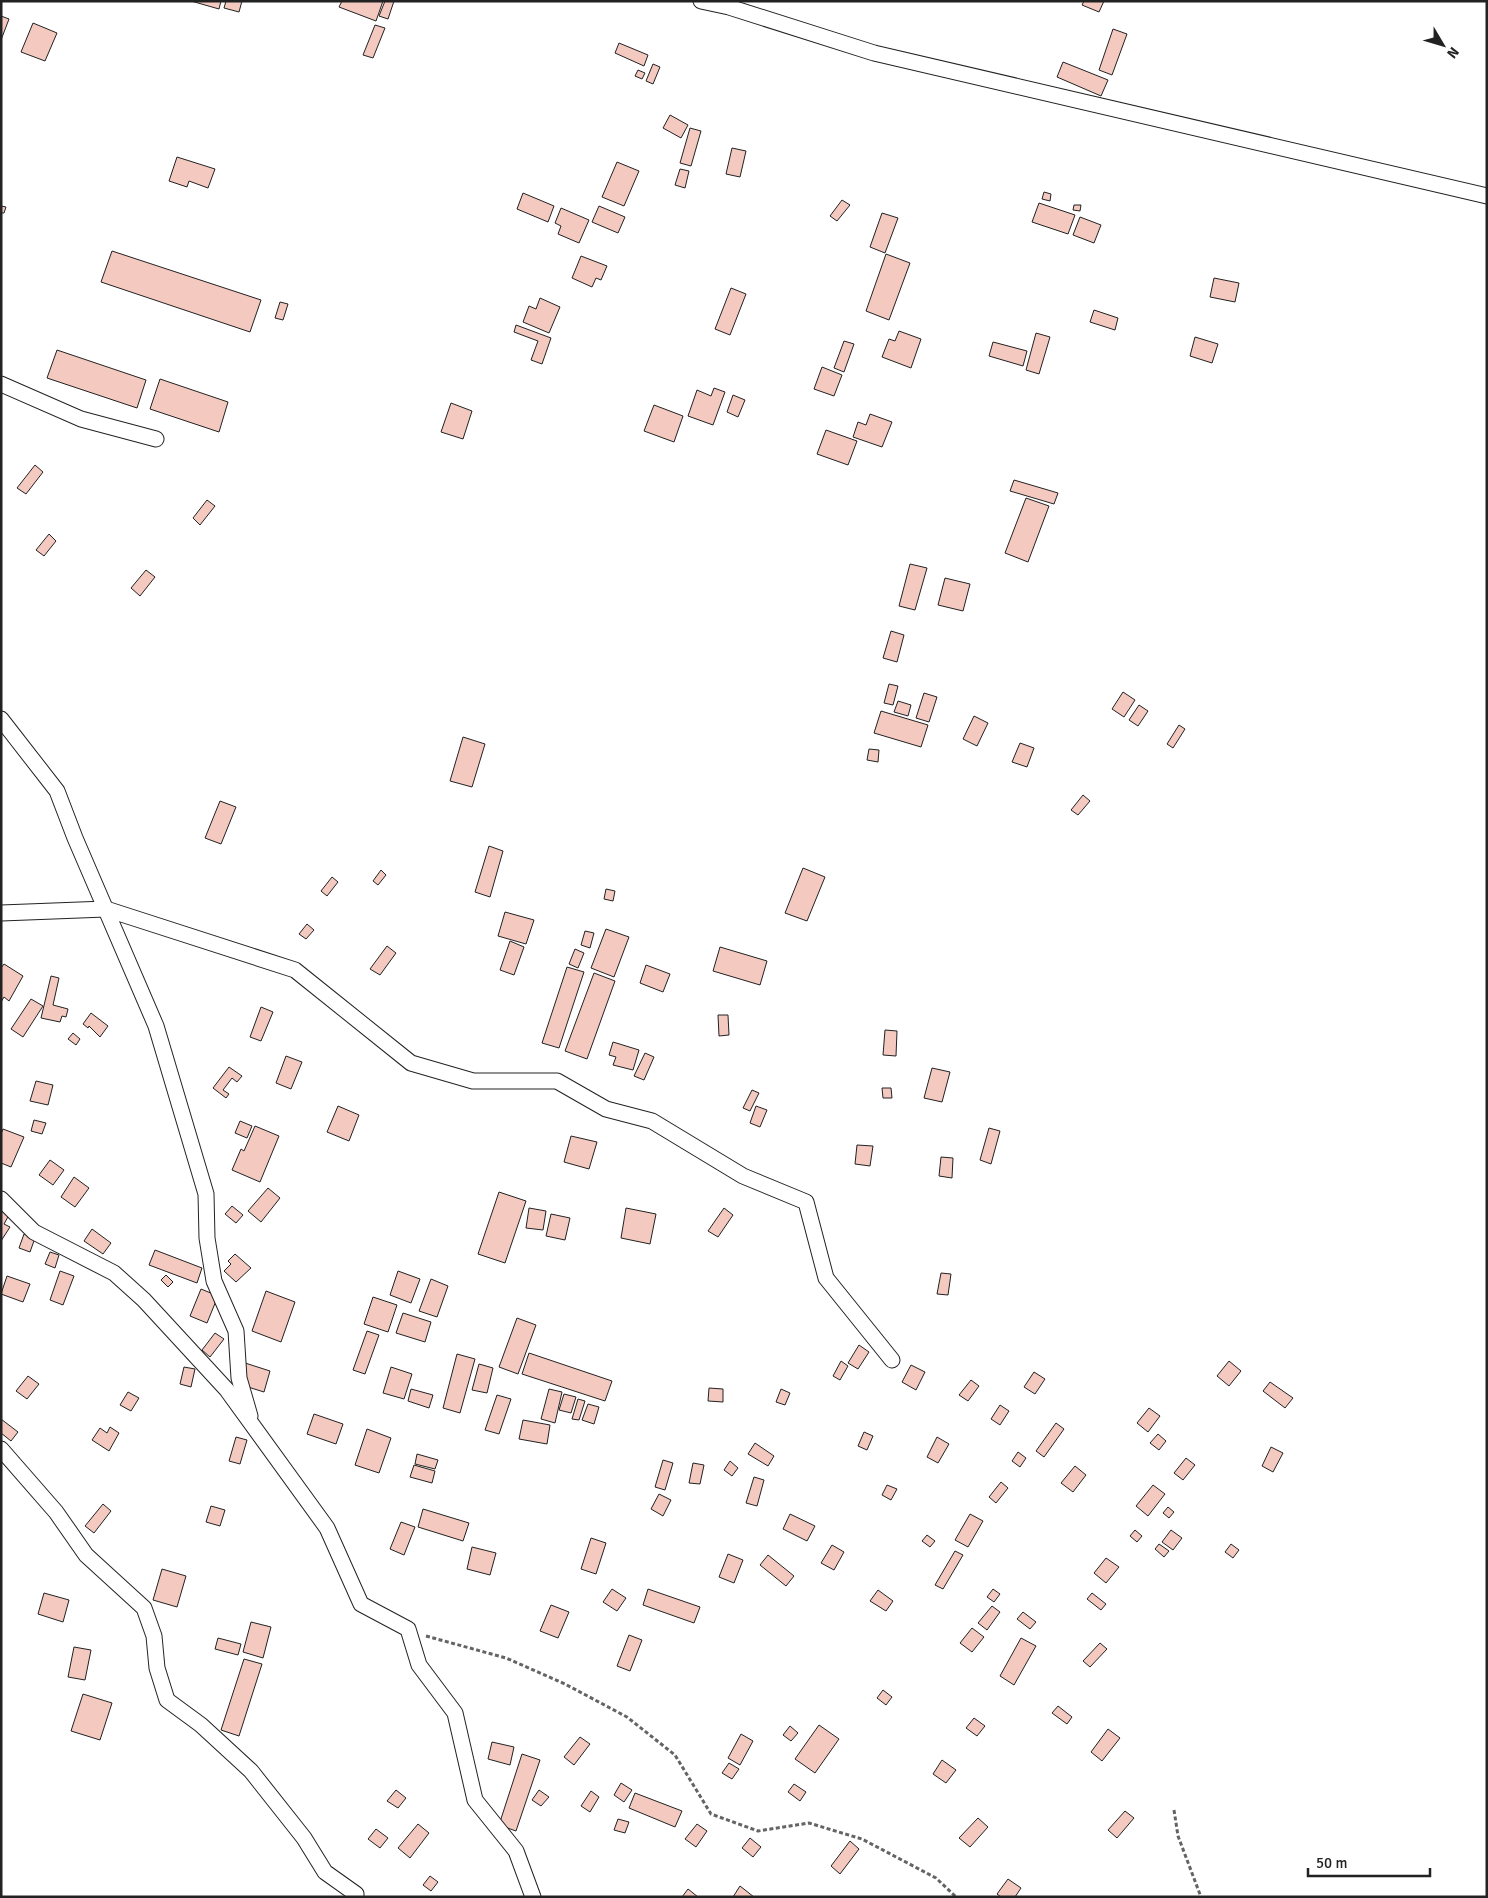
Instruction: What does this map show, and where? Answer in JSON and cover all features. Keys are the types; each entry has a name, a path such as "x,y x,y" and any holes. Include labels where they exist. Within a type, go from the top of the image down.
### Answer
{"street":[{"path":"701,1 729,7 874,53 1487,196"},
{"path":"1,384 80,419 156,439"},
{"path":"1,719 58,791 156,1026 206,1194 207,1238 214,1281 236,1331 239,1378 253,1427"},
{"path":"1,913 106,909 295,970 411,1063 473,1081 557,1081 606,1109 652,1121 742,1176 806,1202 826,1278 892,1360"},
{"path":"1,1198 34,1232 114,1273 144,1300 227,1390 327,1528 361,1604 408,1629 419,1665 455,1714 475,1800 516,1851 534,1897"},
{"path":"1,1449 56,1512 86,1554 144,1608 154,1636 157,1668 167,1700 201,1725 251,1771 304,1838 325,1872 356,1894 356,1897"}],"path":[{"path":"408,1629 432,1638 506,1658 565,1684 627,1717 674,1755 711,1814 758,1831 809,1823 862,1839 936,1878 956,1897"},
{"path":"1174,1810 1178,1836 1201,1897"}],"building":[{"path":"191,1 221,1 219,9"},
{"path":"226,1 242,1 239,12 224,8"},
{"path":"342,1 383,1 376,21 339,7"},
{"path":"385,1 394,1 388,19 379,16"},
{"path":"1084,1 1104,1 1099,12 1082,5"},
{"path":"1,16 9,19 1,40"},
{"path":"33,23 57,33 45,61 21,52"},
{"path":"375,25 385,28 373,58 363,55"},
{"path":"1113,29 1127,34 1112,75 1099,70"},
{"path":"619,43 648,55 644,66 615,53"},
{"path":"1063,62 1108,80 1101,96 1057,77"},
{"path":"653,64 660,67 653,84 646,81"},
{"path":"638,70 645,73 642,79 635,76"},
{"path":"670,115 688,125 681,138 663,128"},
{"path":"690,128 701,131 691,166 680,163"},
{"path":"732,148 746,151 740,177 726,174"},
{"path":"177,157 215,169 208,188 189,181 187,187 169,181"},
{"path":"617,162 639,171 624,206 602,197"},
{"path":"680,169 689,171 685,188 675,185"},
{"path":"1044,192 1051,194 1050,201 1042,199"},
{"path":"523,193 554,206 548,222 517,209"},
{"path":"842,200 850,205 837,221 830,216"},
{"path":"1039,203 1075,215 1068,234 1032,222"},
{"path":"1074,205 1081,205 1080,211 1073,210"},
{"path":"1,206 6,207 4,213 1,213"},
{"path":"599,206 625,217 618,233 592,222"},
{"path":"561,208 589,220 579,243 558,234 561,226 555,223"},
{"path":"882,213 898,218 885,253 870,247"},
{"path":"1080,217 1101,225 1094,243 1073,235"},
{"path":"112,251 261,300 250,332 101,282"},
{"path":"886,254 910,263 889,320 866,311"},
{"path":"581,256 607,266 601,280 596,278 592,287 572,278"},
{"path":"1214,278 1239,283 1235,302 1210,297"},
{"path":"731,288 746,294 730,335 715,329"},
{"path":"540,298 560,307 549,333 523,322 529,306 536,309"},
{"path":"280,302 288,304 283,320 275,318"},
{"path":"1094,310 1118,318 1115,330 1090,322"},
{"path":"516,325 551,338 542,364 531,360 538,341 514,332"},
{"path":"899,331 921,339 911,368 882,357 889,339 895,341"},
{"path":"1036,333 1050,337 1039,374 1026,370"},
{"path":"1195,337 1218,344 1212,363 1190,356"},
{"path":"844,341 854,344 844,372 834,368"},
{"path":"993,342 1027,351 1023,366 989,356"},
{"path":"57,350 146,380 137,408 47,378"},
{"path":"822,367 842,375 834,396 814,389"},
{"path":"160,379 228,402 219,432 150,409"},
{"path":"714,388 725,392 713,425 688,416 697,390 711,396"},
{"path":"733,395 745,400 738,417 727,412"},
{"path":"451,403 472,411 463,439 441,432"},
{"path":"654,405 683,416 674,442 644,431"},
{"path":"870,414 892,422 882,447 853,437 858,422 866,425"},
{"path":"826,430 857,441 848,465 817,454"},
{"path":"35,465 43,472 26,494 17,488"},
{"path":"1014,480 1058,493 1054,504 1010,491"},
{"path":"1026,498 1049,506 1028,562 1005,553"},
{"path":"207,500 215,506 200,525 193,518"},
{"path":"49,534 56,541 44,556 36,550"},
{"path":"910,564 927,568 915,610 899,606"},
{"path":"146,570 155,577 140,596 131,588"},
{"path":"945,578 970,584 963,611 938,605"},
{"path":"891,631 904,635 897,662 883,658"},
{"path":"889,684 898,686 893,705 884,703"},
{"path":"1123,692 1135,700 1124,717 1112,709"},
{"path":"924,693 937,697 929,722 916,718"},
{"path":"898,701 911,705 908,716 894,712"},
{"path":"1139,705 1148,711 1138,726 1129,720"},
{"path":"881,711 928,725 921,747 874,733"},
{"path":"974,716 988,723 977,746 963,739"},
{"path":"1179,725 1185,729 1173,748 1167,744"},
{"path":"463,737 485,744 472,787 450,781"},
{"path":"1020,743 1034,748 1027,767 1012,762"},
{"path":"869,749 879,750 878,762 867,760"},
{"path":"1083,795 1090,801 1078,815 1071,810"},
{"path":"220,801 236,807 221,844 205,838"},
{"path":"489,846 503,851 490,897 475,892"},
{"path":"803,868 825,877 807,921 785,913"},
{"path":"381,870 386,875 378,885 373,881"},
{"path":"332,877 338,882 327,896 321,891"},
{"path":"606,889 615,891 613,901 604,899"},
{"path":"505,912 534,920 526,944 498,936"},
{"path":"307,924 314,930 306,939 299,934"},
{"path":"606,929 629,937 614,977 591,968"},
{"path":"585,931 594,933 590,948 581,945"},
{"path":"510,941 524,947 514,975 500,970"},
{"path":"387,946 396,953 380,975 370,969"},
{"path":"720,947 767,961 760,985 713,971"},
{"path":"575,949 584,953 578,968 569,964"},
{"path":"4,964 23,976 9,1001 4,997 1,1002 1,968"},
{"path":"646,965 670,974 663,992 640,983"},
{"path":"567,967 584,972 559,1048 542,1043"},
{"path":"594,973 615,981 587,1059 565,1051"},
{"path":"51,976 59,978 53,1005 68,1009 66,1017 62,1016 60,1022 41,1018"},
{"path":"31,999 43,1006 23,1037 11,1029"},
{"path":"261,1007 273,1012 261,1041 250,1037"},
{"path":"91,1013 108,1026 100,1037 89,1026 88,1028 83,1024"},
{"path":"718,1015 728,1015 729,1035 719,1036"},
{"path":"885,1030 897,1031 896,1056 883,1055"},
{"path":"73,1033 80,1039 76,1045 68,1039"},
{"path":"613,1042 639,1050 633,1070 613,1065 616,1057 609,1055"},
{"path":"645,1053 654,1057 644,1080 634,1076"},
{"path":"286,1056 302,1062 291,1089 276,1083"},
{"path":"229,1067 242,1076 237,1082 232,1078 223,1090 229,1094 226,1098 213,1088"},
{"path":"932,1068 950,1072 942,1102 924,1098"},
{"path":"36,1081 53,1085 48,1105 30,1101"},
{"path":"882,1088 891,1088 892,1098 883,1098"},
{"path":"752,1090 759,1093 750,1111 743,1108"},
{"path":"338,1106 359,1115 349,1141 327,1132"},
{"path":"756,1106 767,1110 760,1127 750,1123"},
{"path":"34,1120 46,1123 42,1134 31,1131"},
{"path":"240,1121 252,1126 247,1138 235,1133"},
{"path":"255,1126 279,1136 260,1182 232,1170 241,1149 244,1151"},
{"path":"989,1128 1000,1131 991,1164 980,1160"},
{"path":"3,1129 24,1137 11,1167 1,1163 1,1134"},
{"path":"571,1136 597,1142 589,1169 564,1162"},
{"path":"857,1145 873,1146 870,1166 855,1164"},
{"path":"941,1157 953,1158 952,1178 939,1176"},
{"path":"50,1160 64,1170 53,1185 39,1175"},
{"path":"74,1177 89,1188 75,1207 61,1197"},
{"path":"268,1188 280,1198 261,1222 248,1211"},
{"path":"499,1192 526,1201 505,1263 478,1254"},
{"path":"232,1206 243,1215 236,1223 225,1214"},
{"path":"529,1208 546,1211 543,1230 526,1228"},
{"path":"626,1208 656,1214 650,1244 621,1238"},
{"path":"724,1208 733,1215 718,1237 708,1231"},
{"path":"1,1210 9,1215 4,1224 10,1227 1,1241"},
{"path":"551,1214 570,1218 565,1240 546,1236"},
{"path":"92,1229 111,1243 103,1254 84,1241"},
{"path":"24,1234 35,1238 30,1252 19,1248"},
{"path":"155,1250 202,1268 197,1283 149,1265"},
{"path":"50,1252 59,1255 55,1268 45,1264"},
{"path":"235,1254 251,1268 236,1282 224,1271 231,1264 228,1261"},
{"path":"60,1271 74,1276 63,1305 50,1300"},
{"path":"398,1271 420,1279 411,1303 390,1295"},
{"path":"941,1273 951,1274 948,1295 937,1294"},
{"path":"166,1275 173,1282 168,1287 161,1280"},
{"path":"7,1276 30,1284 23,1302 1,1294"},
{"path":"431,1279 448,1286 437,1317 419,1311"},
{"path":"201,1289 218,1296 207,1323 190,1316"},
{"path":"266,1291 295,1302 281,1342 252,1331"},
{"path":"373,1297 397,1305 388,1332 364,1324"},
{"path":"403,1313 431,1322 425,1342 396,1333"},
{"path":"517,1318 536,1325 518,1374 499,1367"},
{"path":"367,1331 379,1335 365,1374 353,1370"},
{"path":"215,1333 224,1339 210,1357 202,1350"},
{"path":"859,1345 869,1352 858,1369 848,1363"},
{"path":"529,1353 612,1381 605,1401 522,1374"},
{"path":"457,1354 475,1359 460,1413 443,1408"},
{"path":"841,1361 848,1366 840,1380 833,1376"},
{"path":"1229,1361 1241,1371 1229,1386 1217,1376"},
{"path":"242,1362 270,1371 264,1392 235,1383"},
{"path":"479,1364 493,1368 487,1393 472,1390"},
{"path":"911,1365 925,1372 916,1390 902,1382"},
{"path":"184,1367 195,1369 191,1387 180,1384"},
{"path":"391,1367 412,1374 404,1399 383,1393"},
{"path":"1034,1372 1045,1379 1035,1394 1024,1387"},
{"path":"28,1376 39,1384 27,1399 16,1391"},
{"path":"971,1380 979,1386 968,1401 959,1395"},
{"path":"1270,1382 1293,1398 1285,1408 1263,1391"},
{"path":"709,1388 723,1389 723,1402 708,1401"},
{"path":"411,1389 433,1395 429,1408 408,1401"},
{"path":"549,1389 562,1392 555,1423 541,1419"},
{"path":"781,1389 790,1393 785,1405 776,1402"},
{"path":"128,1392 139,1398 131,1411 120,1405"},
{"path":"564,1394 576,1397 571,1413 559,1410"},
{"path":"497,1395 511,1399 499,1434 485,1430"},
{"path":"578,1399 585,1401 579,1420 572,1419"},
{"path":"588,1404 599,1407 594,1424 582,1420"},
{"path":"1000,1405 1009,1411 1000,1425 991,1419"},
{"path":"1149,1408 1160,1416 1148,1432 1137,1423"},
{"path":"314,1414 343,1424 336,1444 307,1434"},
{"path":"1,1419 18,1432 11,1441 1,1433"},
{"path":"523,1420 550,1425 547,1444 519,1439"},
{"path":"1056,1423 1064,1429 1044,1457 1036,1451"},
{"path":"110,1427 119,1433 109,1451 92,1440 100,1428 107,1433"},
{"path":"367,1429 391,1438 379,1473 355,1465"},
{"path":"864,1432 873,1436 867,1450 858,1446"},
{"path":"1158,1434 1166,1441 1159,1450 1150,1443"},
{"path":"236,1437 247,1440 240,1464 229,1461"},
{"path":"937,1437 949,1444 938,1463 927,1457"},
{"path":"755,1443 774,1456 768,1466 748,1454"},
{"path":"1271,1447 1283,1453 1273,1472 1262,1466"},
{"path":"1018,1452 1026,1458 1020,1467 1012,1461"},
{"path":"417,1454 438,1460 435,1469 415,1464"},
{"path":"1186,1458 1195,1465 1183,1480 1174,1473"},
{"path":"663,1460 673,1463 665,1490 655,1487"},
{"path":"730,1461 738,1468 732,1476 724,1470"},
{"path":"693,1463 704,1465 700,1484 689,1483"},
{"path":"414,1465 435,1471 432,1483 410,1477"},
{"path":"1075,1466 1086,1475 1073,1492 1061,1483"},
{"path":"754,1477 764,1480 757,1506 746,1503"},
{"path":"1001,1482 1008,1488 996,1503 989,1497"},
{"path":"887,1485 897,1489 891,1500 882,1495"},
{"path":"1153,1485 1165,1494 1148,1516 1136,1506"},
{"path":"659,1494 671,1500 663,1516 651,1509"},
{"path":"103,1504 111,1511 94,1533 85,1526"},
{"path":"211,1506 225,1510 220,1526 206,1522"},
{"path":"1168,1507 1174,1512 1169,1518 1163,1513"},
{"path":"423,1509 469,1523 463,1541 418,1527"},
{"path":"790,1514 815,1526 807,1541 783,1529"},
{"path":"970,1514 983,1521 968,1547 955,1540"},
{"path":"401,1522 415,1527 404,1555 390,1549"},
{"path":"1135,1530 1142,1536 1137,1542 1130,1536"},
{"path":"1171,1530 1182,1538 1173,1550 1162,1542"},
{"path":"927,1535 935,1541 930,1547 922,1541"},
{"path":"591,1538 606,1543 596,1574 581,1569"},
{"path":"1159,1544 1169,1551 1164,1557 1155,1549"},
{"path":"1231,1544 1239,1550 1233,1558 1225,1552"},
{"path":"832,1545 844,1552 834,1570 821,1563"},
{"path":"472,1547 496,1553 490,1575 467,1569"},
{"path":"955,1551 963,1555 943,1589 935,1585"},
{"path":"728,1554 743,1560 734,1583 719,1577"},
{"path":"768,1555 794,1576 786,1586 760,1565"},
{"path":"1106,1558 1119,1567 1106,1583 1094,1573"},
{"path":"162,1569 186,1576 177,1607 153,1600"},
{"path":"612,1589 626,1598 617,1611 603,1602"},
{"path":"648,1589 700,1607 694,1623 643,1605"},
{"path":"993,1589 1000,1594 994,1602 987,1597"},
{"path":"878,1590 893,1601 886,1611 870,1601"},
{"path":"44,1593 69,1600 63,1622 38,1614"},
{"path":"1092,1593 1106,1604 1101,1610 1087,1599"},
{"path":"551,1605 569,1612 558,1638 540,1631"},
{"path":"992,1606 1000,1612 987,1630 978,1623"},
{"path":"1023,1612 1036,1622 1030,1629 1017,1619"},
{"path":"251,1622 271,1627 263,1658 243,1652"},
{"path":"972,1628 984,1637 972,1652 960,1643"},
{"path":"629,1635 642,1640 630,1671 617,1666"},
{"path":"218,1638 241,1644 238,1655 215,1649"},
{"path":"1021,1638 1036,1646 1014,1685 1000,1676"},
{"path":"1100,1643 1107,1649 1090,1667 1083,1661"},
{"path":"74,1647 91,1650 85,1680 68,1677"},
{"path":"244,1659 262,1664 239,1736 221,1730"},
{"path":"883,1690 892,1697 886,1705 877,1698"},
{"path":"83,1694 112,1703 100,1740 71,1731"},
{"path":"1058,1706 1072,1717 1067,1724 1052,1713"},
{"path":"974,1718 985,1726 977,1736 966,1728"},
{"path":"819,1725 839,1739 815,1773 795,1759"},
{"path":"790,1726 798,1733 791,1741 783,1735"},
{"path":"1108,1729 1120,1738 1102,1761 1091,1752"},
{"path":"741,1734 753,1741 740,1765 728,1758"},
{"path":"580,1737 590,1744 574,1765 564,1757"},
{"path":"492,1742 514,1747 510,1765 488,1759"},
{"path":"522,1754 540,1760 516,1831 499,1825"},
{"path":"942,1760 956,1770 946,1783 933,1774"},
{"path":"729,1763 739,1769 732,1779 722,1773"},
{"path":"621,1783 632,1790 624,1802 614,1795"},
{"path":"794,1784 806,1792 800,1801 788,1792"},
{"path":"396,1790 406,1798 398,1808 387,1801"},
{"path":"539,1790 549,1797 541,1806 532,1800"},
{"path":"591,1791 599,1797 590,1812 581,1806"},
{"path":"635,1793 682,1811 675,1827 629,1808"},
{"path":"1125,1811 1134,1818 1117,1838 1108,1830"},
{"path":"978,1818 988,1827 970,1847 959,1838"},
{"path":"618,1819 629,1822 625,1833 614,1830"},
{"path":"418,1824 429,1833 410,1858 398,1848"},
{"path":"697,1824 707,1831 696,1847 685,1839"},
{"path":"376,1829 388,1838 380,1848 368,1839"},
{"path":"750,1838 761,1847 753,1857 742,1848"},
{"path":"850,1841 859,1849 840,1874 831,1866"},
{"path":"430,1876 438,1882 431,1891 423,1885"},
{"path":"1008,1879 1021,1888 1015,1897 1001,1897 997,1894"},
{"path":"740,1886 754,1897 733,1897"},
{"path":"688,1889 698,1897 682,1897"}]}
